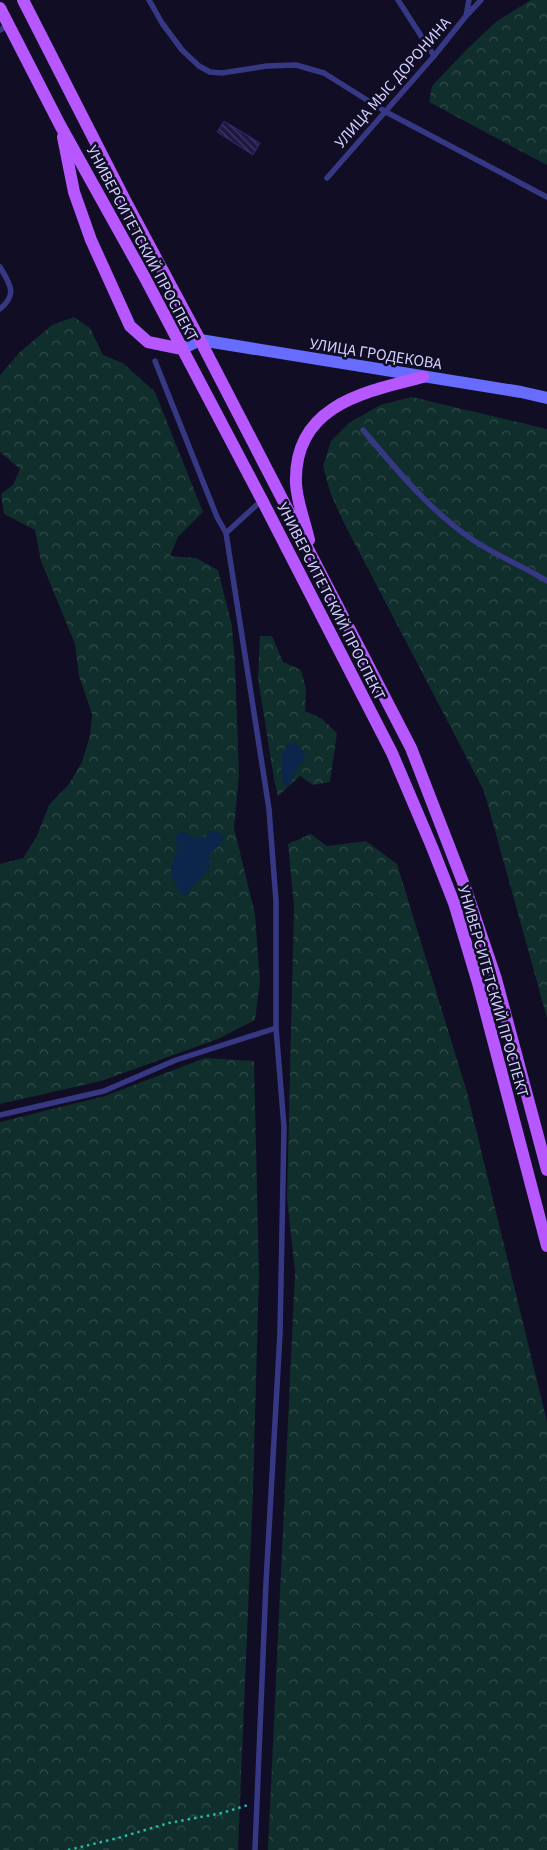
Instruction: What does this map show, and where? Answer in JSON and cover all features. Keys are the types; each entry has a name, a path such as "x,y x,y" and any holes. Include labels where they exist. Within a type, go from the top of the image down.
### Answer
{"main road":[{"name":"УНИВЕРСИТЕТСКИЙ ПРОСПЕКТ","path":"24,0 126,202 200,340 411,748 443,826 496,979 547,1170"},
{"name":"УНИВЕРСИТЕТСКИЙ ПРОСПЕКТ","path":"0,8 4,27 144,276 392,753 454,903 478,983 546,1239"},
{"path":"60,125 77,200 91,240 130,326 148,342 182,349 200,340"},
{"name":"УЛИЦА ГРОДЕКОВА","path":"200,340 521,392 547,398"},
{"path":"315,562 296,485 297,458 305,437 328,412 350,399 372,390 423,377"}],"lane":[{"path":"149,0 182,50 199,66 210,72 222,73 267,66 296,64 324,73 386,112 547,197"},
{"path":"398,0 434,56"},
{"name":"УЛИЦА МЫС ДОРОНИНА","path":"327,178 386,112 466,16 469,0"},
{"path":"466,16 481,0"},
{"path":"0,267 12,291 10,298 0,309"},
{"path":"155,361 217,517 226,533 269,809 276,901 276,1028 284,1127 280,1333 255,1850"},
{"path":"362,430 405,480 450,522 474,540 547,580"},
{"path":"226,533 262,500"},
{"path":"0,1115 104,1091 176,1060 276,1028"}],"path":[{"path":"68,1850 118,1838 169,1822 222,1812 256,1803"}],"green space":[{"path":"531,0 547,0 547,165 429,102 432,86 468,48 497,21"},
{"path":"74,317 90,328 103,355 123,363 155,392 203,512 178,537 170,556 196,558 218,570 232,626 239,775 234,828 255,914 260,982 255,1020 218,1039 101,1081 0,1104 0,864 23,858 36,838 49,805 69,784 82,762 90,736 92,714 79,676 75,644 41,561 35,530 4,514 1,494 13,485 20,469 0,452 0,375 20,352 52,325"},
{"path":"412,397 547,429 547,1018 484,791 343,521 330,492 323,466 331,441 349,423 380,405"},
{"path":"260,636 272,636 283,662 301,670 306,689 305,711 321,718 337,733 330,782 313,785 300,776 278,796 258,678"},
{"path":"311,834 327,846 366,841 397,864 467,1092 547,1422 547,1850 268,1850 295,1272 287,1198 294,907 288,844"},
{"path":"205,1058 254,1061 259,1275 253,1491 238,1850 0,1850 0,1122 105,1096"}],"water":[{"path":"288,743 298,743 299,749 305,751 302,761 287,788 281,772 281,766 283,753"},
{"path":"182,831 195,838 205,837 209,832 216,831 225,837 216,849 209,854 209,867 185,896 179,891 171,872 177,850 175,837"}],"building":[{"path":"224,121 260,143 253,155 217,132"}]}
